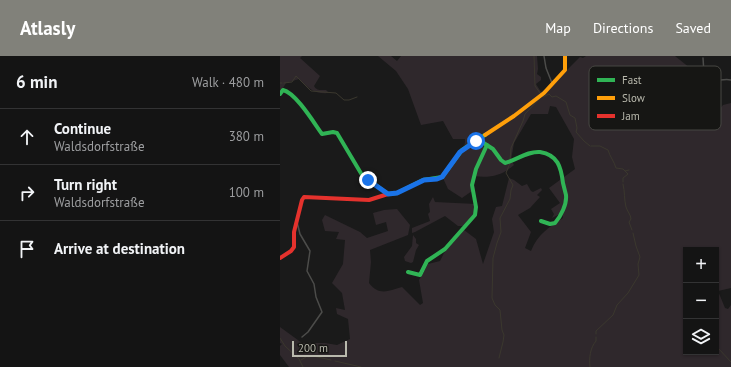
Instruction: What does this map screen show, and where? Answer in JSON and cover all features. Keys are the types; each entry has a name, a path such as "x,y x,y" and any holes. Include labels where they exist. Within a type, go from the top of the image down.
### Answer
{"street":[{"path":"544,56 546,68 552,83"},
{"path":"280,258 293,249 294,232 302,200 306,197 369,200 388,194 397,193 424,180 442,177 460,152 514,116 541,95 565,70 565,56"},
{"path":"703,58 704,66"},
{"path":"721,80 731,80"},
{"path":"280,94 283,90 287,91 304,108 321,133 325,135 333,132 337,133 362,175 388,194"},
{"path":"479,140 493,149 505,163 529,153 538,152 553,157 559,163 563,173 566,194 564,206 559,220 556,222 549,224 541,221"},
{"path":"408,272 420,275 422,268 428,260 435,254 442,251 472,220 477,207 472,184 487,145"},
{"path":"297,222 300,234 310,251 307,271 314,284 316,297 322,312 308,332 302,337"}],"shaded area":[{"path":"280,56 302,56 300,58 320,76 314,86 315,88 319,90 326,90 329,93 315,92 299,79 286,83 280,93"},
{"path":"378,56 391,56 397,61 401,56 537,56 537,74 541,77 541,80 536,84 541,92 553,84 580,57 675,56 688,66 589,66 589,130 721,130 721,108 723,105 731,103 731,288 719,291 719,247 683,247 683,355 719,355 719,293 725,308 728,309 731,305 731,367 289,367 280,355 280,346 282,344 280,343 280,327 302,343 325,343 337,345 350,339 348,319 337,314 336,308 345,310 342,293 332,283 343,264 345,240 336,239 339,232 325,231 322,220 325,215 360,232 367,238 388,231 386,222 376,225 373,213 397,209 410,225 408,235 370,250 371,262 369,283 376,290 380,291 388,291 402,287 420,305 423,303 419,280 428,264 440,261 444,253 464,230 476,239 483,264 494,232 492,219 496,207 502,206 509,178 522,186 527,184 533,192 541,188 542,190 537,195 540,197 530,208 518,215 531,232 525,248 531,251 540,236 548,228 563,218 562,213 552,218 554,214 551,209 560,203 549,188 575,169 572,157 574,139 556,107 550,106 548,114 531,114 514,143 511,160 514,165 500,174 485,177 474,176 472,191 462,198 448,189 443,178 461,155 465,144 465,139 453,139 443,121 421,125 408,89 396,71"},
{"path":"433,197 435,202 476,204 474,214 464,226 458,226 445,216 412,233 412,228 430,221 428,214 430,212 429,204"},
{"path":"413,235 416,239 416,243 419,245 413,262 411,263 405,261 404,257 412,246"}],"waterway":[{"path":"534,56 535,86 543,97 549,94 552,97 556,96 566,102 570,115 575,118 577,128 576,132 590,146"},
{"path":"284,83 292,82 296,76 311,91 336,93 344,100 357,97"},
{"path":"510,160 511,148 525,114 541,97"},
{"path":"591,146 600,146 608,150 616,168 623,169 625,171 629,170"},
{"path":"499,358 504,335 500,310 495,305 492,298 493,258 501,232 500,218 510,199 513,185 506,173 510,163"},
{"path":"623,182 623,178 628,174 625,171"},
{"path":"623,184 625,204 631,218 629,222 632,230"},
{"path":"596,334 596,331 613,315 617,305 628,293 639,275 638,264 640,257 633,233"},
{"path":"590,367 590,353 596,341 596,337"},
{"path":"280,338 285,346 299,359 303,367"},
{"path":"719,349 731,362"},
{"path":"308,357 313,356 331,360"},
{"path":"301,360 306,357"},
{"path":"335,361 361,367"}],"traffic: fast":[{"path":"280,94 283,90 288,92 299,102 322,134 333,132 337,133 362,175 388,194 397,193 423,180 442,177 462,150 485,135"},
{"path":"479,140 493,149 505,163 526,154 535,152 546,154 555,159 560,167 566,202 555,223 550,224 541,221"},
{"path":"408,272 420,275 427,261 445,249 475,215 476,207 472,185 476,169 487,145"}],"traffic: slow":[{"path":"485,135 514,116 544,93 565,70 565,56"}],"traffic: jam":[{"path":"280,258 291,251 294,247 294,232 304,197 369,200 388,194"}],"route":[{"path":"368,180 388,194 391,194 400,192 418,182 427,179 439,178 444,175 462,150 476,141"}]}
